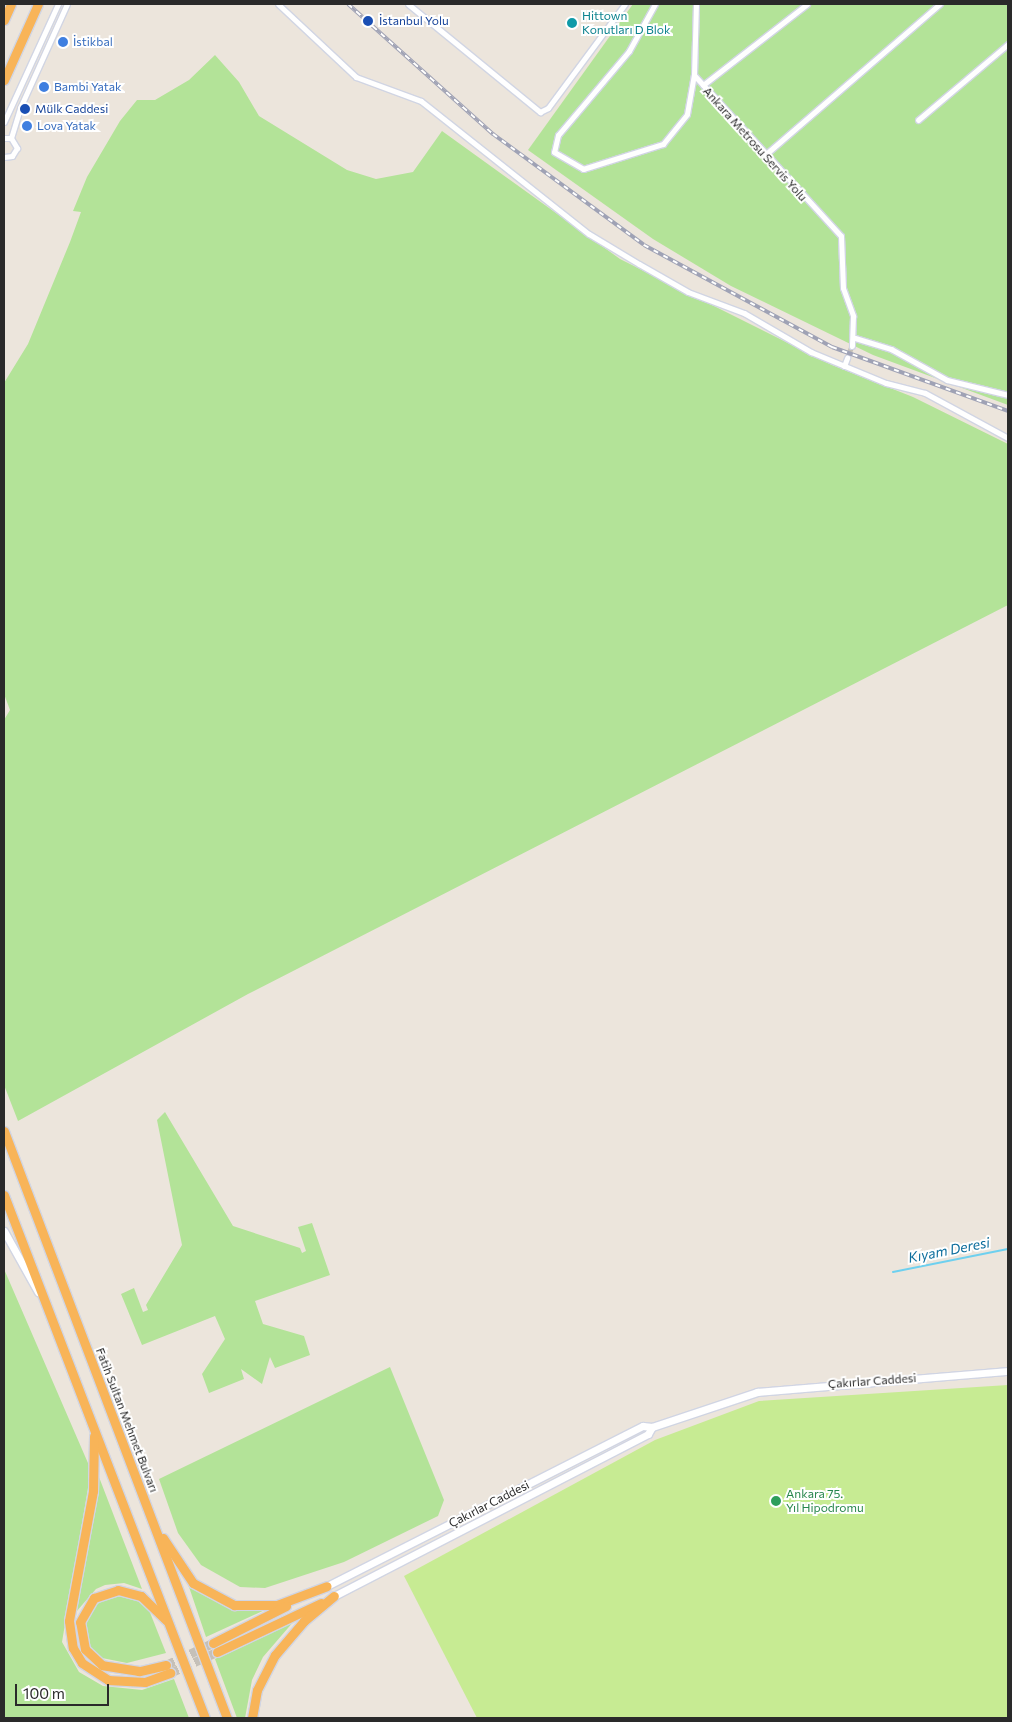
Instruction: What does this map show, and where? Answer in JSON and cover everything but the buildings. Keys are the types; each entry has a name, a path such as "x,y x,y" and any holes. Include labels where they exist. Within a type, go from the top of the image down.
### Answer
{"highway":[{"path":"4,11 11,4"},
{"path":"4,20 11,4"},
{"path":"4,80 38,4"},
{"name":"Fatih Sultan Mehmet Bulvarı","path":"4,1131 227,1718"},
{"path":"4,1195 206,1718"},
{"path":"94,1428 93,1491 69,1622 73,1648 82,1663 108,1680 145,1682 168,1669 138,1671 102,1666 85,1649 80,1622 94,1598 118,1590 141,1596 169,1623"},
{"path":"152,1521 184,1572 219,1600 262,1607 327,1586"},
{"path":"213,1643 327,1586"},
{"path":"217,1652 334,1596"},
{"path":"252,1718 257,1690 275,1655 304,1621 334,1596"}],"main road":[{"path":"4,1231 48,1309"},
{"name":"Çakırlar Caddesi","path":"327,1586 643,1426 652,1427 766,1391 1008,1371"},
{"name":"Çakırlar Caddesi","path":"334,1596 648,1434 652,1427"},
{"path":"379,1560 384,1570"}],"street":[{"path":"4,122 58,4"},
{"path":"4,157 16,151 11,138 20,108 67,4"},
{"path":"278,4 356,77 421,101 589,234 688,292 744,313 844,366 925,393 1008,438"},
{"path":"408,4 540,112 548,108 625,4"},
{"name":"Ankara Metrosu Servis Yolu","path":"655,4 625,57 558,135 554,152 584,169 663,144 687,114 694,75"},
{"path":"694,75 696,4"},
{"path":"703,85 807,4"},
{"path":"766,154 940,4"},
{"path":"918,120 1008,44"},
{"name":"Ankara Metrosu Servis Yolu","path":"694,75 841,236 843,288 853,316 855,338 852,346"},
{"path":"4,138 11,138"},
{"path":"855,338 891,349 948,380 1008,395"},
{"path":"844,366 847,358"}],"green space":[{"path":"633,4 1008,4 1008,405 873,355 731,286 653,239 528,150"},
{"path":"215,55 239,82 259,116 347,170 376,179 413,172 442,131 620,259 832,365 913,397 1008,444 1008,605 248,994 18,1121 4,1085 4,720 10,710 4,694 4,383 28,344 70,242 81,212 73,211 87,177 120,121 137,100 155,100 189,80"},
{"path":"165,1112 233,1226 300,1248 302,1253 306,1251 298,1227 312,1223 330,1275 255,1301 263,1324 304,1336 310,1355 275,1368 270,1357 262,1384 241,1369 244,1379 209,1393 202,1374 225,1339 215,1316 142,1345 121,1294 134,1288 143,1312 148,1310 146,1305 182,1245 157,1120"},
{"path":"4,1269 91,1470 62,1642 79,1672 103,1686 142,1690 174,1679 189,1718 4,1718"},
{"path":"390,1367 444,1500 438,1516 344,1562 265,1588 240,1587 201,1565 178,1533 159,1479"},
{"name":"Ankara 75. Yıl Hipodromu","path":"1008,1385 1008,1718 477,1718 404,1576 655,1440 759,1401"},
{"path":"99,1477 142,1589 124,1583 105,1585 96,1589 76,1612"},
{"path":"187,1581 235,1609 267,1609 206,1637"},
{"path":"114,1593 134,1597 149,1610 166,1653 127,1663 102,1658 91,1648 84,1632 86,1620 93,1607"},
{"path":"294,1621 263,1657 252,1680 245,1718 237,1718 215,1659"}],"waterway":[{"name":"Kıyam Deresi","path":"893,1272 1008,1249"}],"tunnel":[{"path":"847,358 852,346"},
{"path":"166,1665 213,1643"},
{"path":"170,1673 217,1652"}],"railway":[{"path":"348,4 493,134 644,245 832,347 1008,411"}],"place":[{"name":"İstanbul Yolu","path":"368,21"},
{"name":"Hittown Konutları D Blok","path":"572,23"},
{"name":"İstikbal","path":"63,42"},
{"name":"Bambi Yatak","path":"44,87"},
{"name":"Mülk Caddesi","path":"25,109"},
{"name":"Lova Yatak","path":"27,126"},
{"name":"Ankara 75. Yıl Hipodromu","path":"776,1501"}]}
